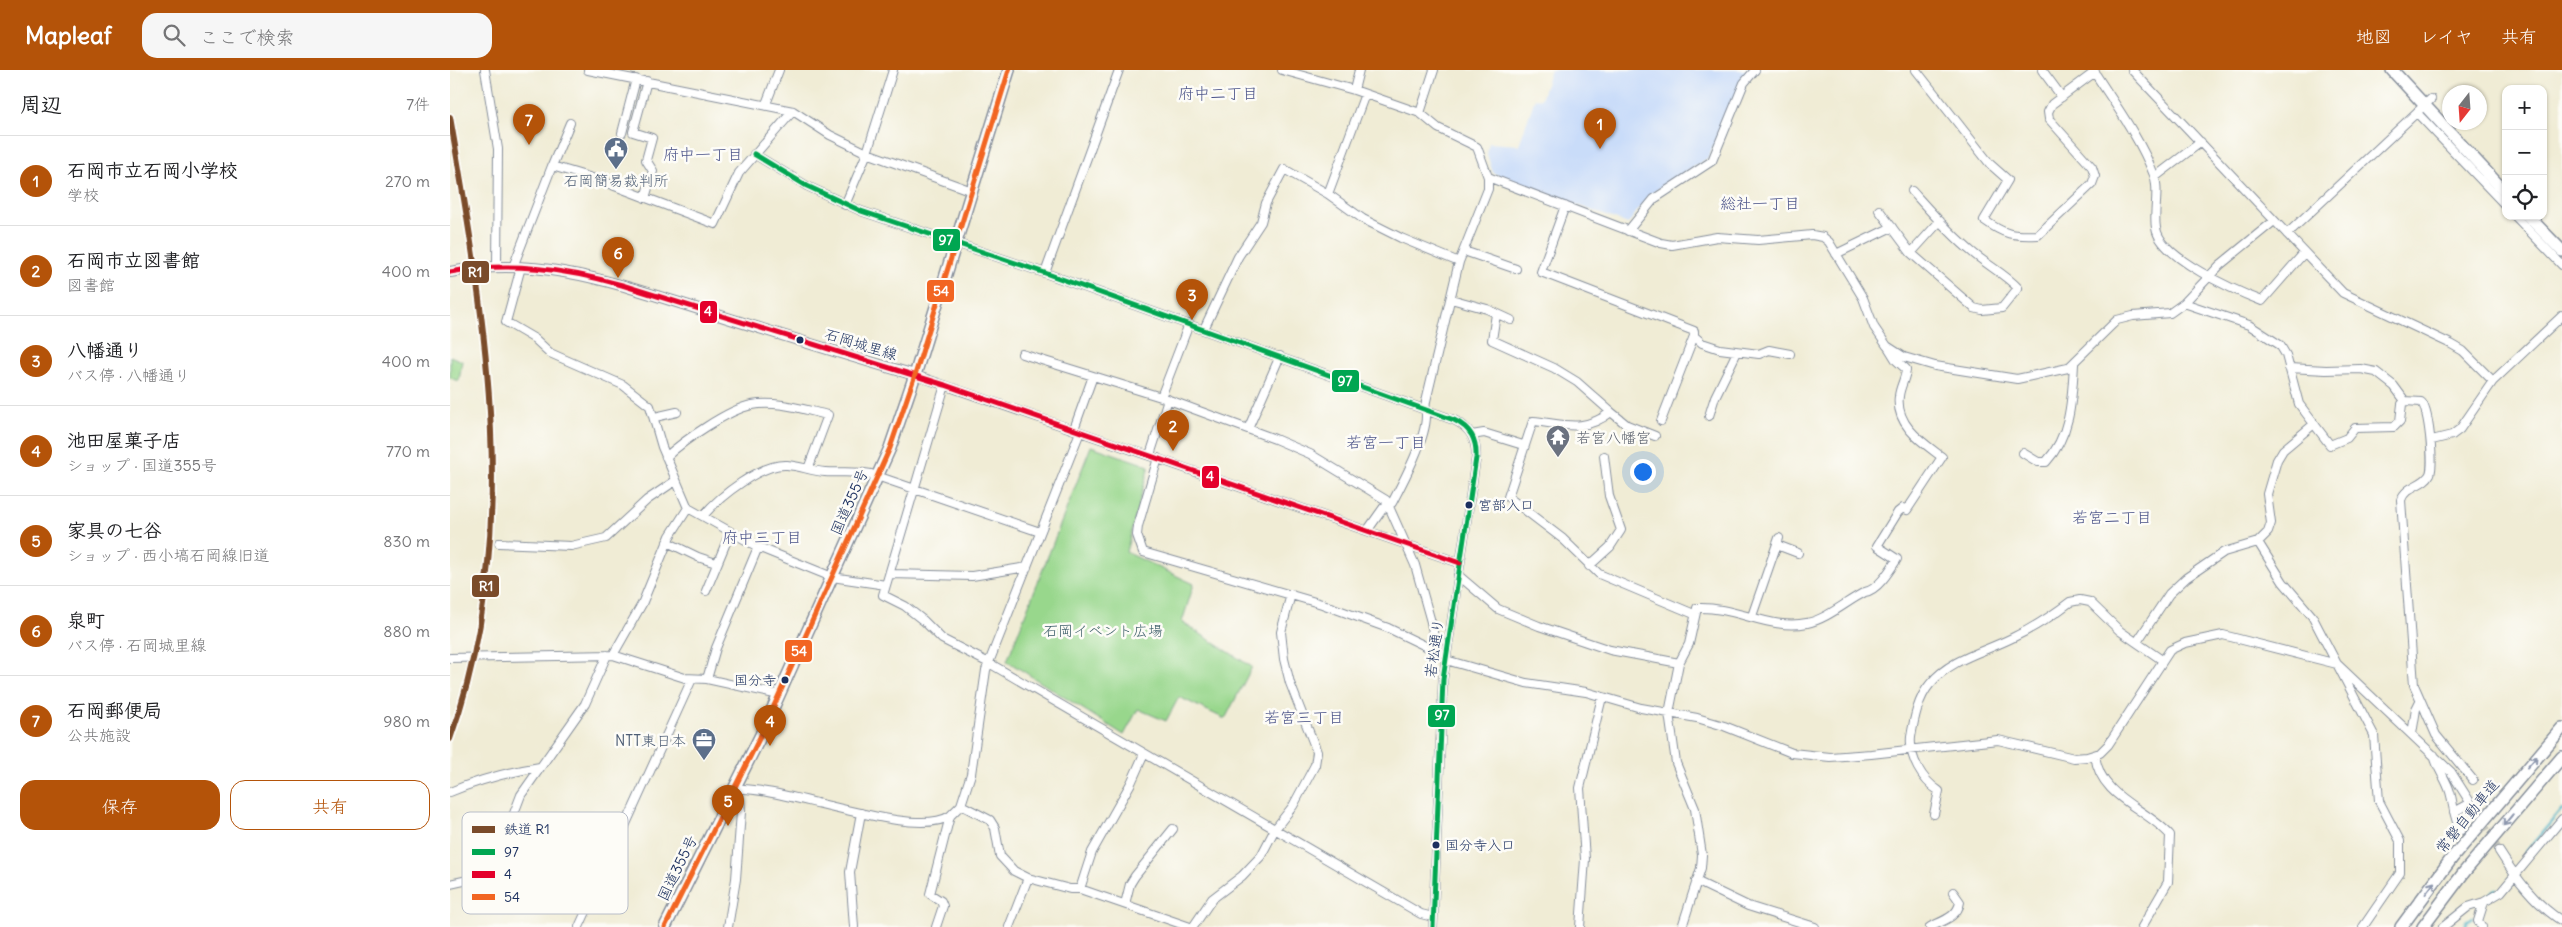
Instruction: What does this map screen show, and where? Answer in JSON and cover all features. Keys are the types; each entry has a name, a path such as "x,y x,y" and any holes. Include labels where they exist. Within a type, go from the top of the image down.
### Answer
{"highway":[{"name":"国道355号","path":"665,927 779,694 878,476 915,375 1009,70"},
{"path":"2392,70 2502,189"},
{"path":"2532,220 2562,251"},
{"name":"常磐自動車道","path":"2400,927 2452,858 2562,728"},
{"path":"2423,927 2465,871 2562,756"}],"main road":[{"name":"石岡城里線","path":"454,271 517,267 571,272 622,285 915,375"}],"street":[{"path":"485,70 498,149 497,267"},
{"path":"588,70 766,104 793,111 830,135 867,153 972,191"},
{"path":"766,104 778,70"},
{"path":"845,205 867,153 893,70"},
{"path":"1045,273 1119,70"},
{"path":"1282,70 1354,90 1420,113 1438,128 1477,146 1488,177 1488,189 1459,262 1424,409 1426,415 1417,450 1392,503 1384,507 1367,531"},
{"path":"1354,90 1359,70"},
{"path":"1420,113 1434,70"},
{"path":"1628,230 1654,198 1712,161 1744,83 1755,70"},
{"path":"1916,70 1990,164 2008,180 1984,220 2000,232 2011,236 2038,235 2092,184 2095,176 2092,167 2050,119 2048,112 2052,104 2094,71 2137,140 2155,177 2155,227 2158,236 2184,262 2208,277 2238,292 2262,301 2304,253"},
{"path":"2042,70 2062,97"},
{"path":"2132,70 2304,253 2348,296 2462,350 2493,381"},
{"path":"622,132 636,79"},
{"path":"645,198 653,170 646,160 652,138 633,132 647,81"},
{"path":"1328,194 1365,94"},
{"path":"2287,234 2425,106 2502,201"},
{"path":"552,166 715,224 739,173 754,154 770,140 793,111"},
{"path":"570,123 552,166 517,267 506,322 535,339 550,353 623,385 650,406 666,457 688,508 758,547 832,577 886,584"},
{"path":"2155,177 2200,142"},
{"path":"754,154 807,186 845,205 1280,356 1462,424 1472,435 1484,433 1523,445"},
{"path":"1204,329 1238,257 1261,222 1266,203 1284,169 1328,194 1363,219 1401,238 1459,262"},
{"path":"1488,177 1628,230 1633,234 1672,244 1718,237 1758,240 1812,235 1824,237 1863,298 1879,337 1896,360 1906,369 1898,397 1898,406 1907,427 1942,457 1906,510 1902,508 1898,512 1877,546 1897,559 1871,591 1847,601 1817,620 1789,626 1708,607 1697,608 1694,614 1689,644 1680,663 1669,713 1676,763 1695,809 1700,833 1701,868 1682,927"},
{"path":"1879,210 1910,253 1974,308 1982,310 2002,308 2018,288 2006,276 1997,272 1970,251 1912,191"},
{"path":"1564,206 1542,272 1694,331 1694,336 1661,421"},
{"path":"2519,220 2562,265"},
{"path":"1910,253 1940,221"},
{"path":"1887,346 1914,360 2007,379 2027,378 2068,368 2117,320 2133,316 2170,313 2184,303 2208,277 2274,221"},
{"path":"1836,254 1892,227"},
{"path":"1464,252 1516,269"},
{"path":"1451,299 1511,320"},
{"path":"2184,303 2249,325 2280,344 2284,351 2298,404 2330,445 2347,438 2355,428 2394,427 2400,421 2401,408 2404,401"},
{"path":"1496,314 1492,340 1554,368 1577,382 1627,425 1654,436"},
{"path":"2432,440 2452,436 2460,429 2493,381 2562,316"},
{"path":"1190,324 1165,398 1138,526 1137,535 1142,552 1199,570 1290,594 1388,628 1446,658 1526,683 1586,692 1602,698 1724,726 1792,753 1830,757 1998,740 2074,758 2095,755 2108,745 2170,650 2185,643 2223,635 2337,664 2451,772 2477,813"},
{"path":"1694,336 1702,343 1737,352 1759,354 1769,350 1790,354"},
{"path":"1708,416 1737,352"},
{"path":"1022,354 1165,398 1248,429 1310,454 1356,480 1386,500 1406,545 1425,599 1437,652"},
{"path":"1248,429 1280,356"},
{"path":"2023,453 2038,462 2046,462 2056,452 2066,430 2072,398 2074,364"},
{"path":"2289,368 2326,370 2361,368 2376,372 2394,386 2404,401"},
{"path":"915,375 1460,563"},
{"path":"733,789 748,788 861,813 928,822 941,822 961,805 971,774 982,691 989,663 1077,431 1093,376"},
{"path":"945,385 883,595 905,606 942,639 989,663 1421,914 1433,917"},
{"path":"2404,401 2424,403 2428,436 2432,440 2430,474 2405,492 2401,500 2412,644 2412,674 2420,702 2436,735 2473,780"},
{"path":"666,457 689,438 742,408 752,405 776,405 828,415 808,469"},
{"path":"655,417 677,412"},
{"path":"1611,412 1598,422 1580,426 1533,421 1523,445 1508,497 1563,539 1589,566 1605,577 1694,614"},
{"path":"2137,642 2169,594 2186,578 2224,552 2258,542 2268,532 2271,523 2266,499 2277,460 2283,450 2314,424"},
{"name":"若松通り","path":"1433,927 1446,658 1476,458 1475,442 1472,435"},
{"path":"1589,566 1610,547 1621,530 1609,496 1604,456"},
{"path":"703,516 736,485 776,466 785,465 825,472 851,471 878,476 1040,532"},
{"path":"499,543 571,546 606,538 647,500 675,481"},
{"path":"514,812 522,795 540,767 585,704 610,655 642,604 667,542 688,508"},
{"path":"706,591 730,533"},
{"path":"1752,616 1778,541 1798,553"},
{"path":"667,542 698,557 716,563"},
{"path":"2258,542 2284,582 2312,616 2374,735 2379,801 2400,844 2399,876 2363,927"},
{"path":"707,679 716,648 758,547"},
{"path":"890,574 972,576 1027,567"},
{"path":"1458,575 1498,609 1531,623 1610,650 1680,663"},
{"path":"961,805 990,820 995,828 1000,856 1014,871 1028,878 1070,889 1080,888 1191,927 1212,899 1242,876 1261,856 1274,829 1292,806 1315,765 1317,752 1290,683 1284,659 1281,632 1290,594"},
{"path":"1934,814 1939,791 1928,784 1910,749 1913,723 1919,703 1928,686 1937,676 1959,661 2029,629 2070,602 2080,600 2090,602 2100,609 2120,631 2162,660"},
{"path":"450,658 610,655 692,680 707,679 779,694"},
{"path":"628,820 692,680"},
{"path":"1580,927 1585,859 1580,788 1602,698"},
{"path":"2412,734 2416,709 2420,702"},
{"path":"2433,753 2436,766 2450,791 2455,821 2461,830"},
{"path":"1080,888 1092,852 1130,784 1144,754"},
{"path":"2095,755 2098,771 2110,788 2124,802 2162,826 2170,835 2168,882 2142,927"},
{"path":"450,792 464,788 484,777 540,767"},
{"path":"728,927 736,879 741,812 740,799 733,789"},
{"path":"2454,812 2471,803"},
{"path":"854,927 850,872 861,813"},
{"path":"936,927 943,906 941,901 930,894 950,816"},
{"path":"2443,927 2468,908 2496,897 2562,819"},
{"path":"1125,904 1130,884 1135,876 1173,829"},
{"path":"2499,851 2514,875 2545,910 2562,921"},
{"path":"1009,927 1028,878"},
{"path":"1696,881 1748,906 1815,927"},
{"path":"1930,927 1952,916 1959,909 1960,902 1953,892"},
{"path":"2482,927 2478,921 2484,902"},
{"path":"579,927 585,914"}],"shaded area":[{"path":"1551,70 1747,70 1708,158 1649,195 1628,224 1493,173 1487,154 1489,143 1519,145 1535,98 1541,99"}],"green space":[{"path":"450,356 462,361 459,381 450,378"},
{"name":"石岡イベント広場","path":"1091,446 1149,466 1126,552 1194,584 1182,622 1252,667 1225,719 1179,697 1166,721 1138,709 1124,735 1007,661"}],"waterway":[{"path":"2525,853 2562,809"},
{"path":"2489,895 2496,889"},
{"path":"2465,927 2466,921 2472,917"}],"tunnel":[{"path":"2477,813 2499,851"}],"rail line":[{"name":"R1","path":"450,117 475,273 485,351 491,429 492,507 486,585 472,662 450,739"}],"transit line":[{"name":"54","path":"665,927 760,737 890,448 915,375 1009,70"},
{"name":"97","path":"754,154 807,186 861,211 1045,273 1454,420 1469,431 1474,440 1476,458 1443,679 1433,927"},
{"name":"4","path":"450,272 494,267 537,268 601,279 622,285 945,385 1460,563"}],"place":[{"name":"石岡郵便局","path":"529,145"},
{"name":"石岡市立石岡小学校","path":"1600,149"},
{"name":"石岡簡易裁判所","path":"616,170"},
{"name":"泉町","path":"618,278"},
{"name":"八幡通り","path":"1192,320"},
{"name":"石岡市立図書館","path":"1173,451"},
{"name":"若宮八幡宮","path":"1558,458"},
{"name":"宮部入口","path":"1469,505"},
{"name":"国分寺","path":"785,680"},
{"name":"池田屋菓子店","path":"770,746"},
{"name":"NTT東日本","path":"704,761"},
{"name":"家具の七谷","path":"728,826"},
{"name":"国分寺入口","path":"1436,845"}],"district":[{"name":"府中二丁目","path":"1218,93"},
{"name":"府中一丁目","path":"703,154"},
{"name":"総社一丁目","path":"1760,203"},
{"name":"若宮一丁目","path":"1386,442"},
{"name":"若宮二丁目","path":"2112,517"},
{"name":"府中三丁目","path":"762,537"},
{"name":"若宮三丁目","path":"1304,717"}]}
